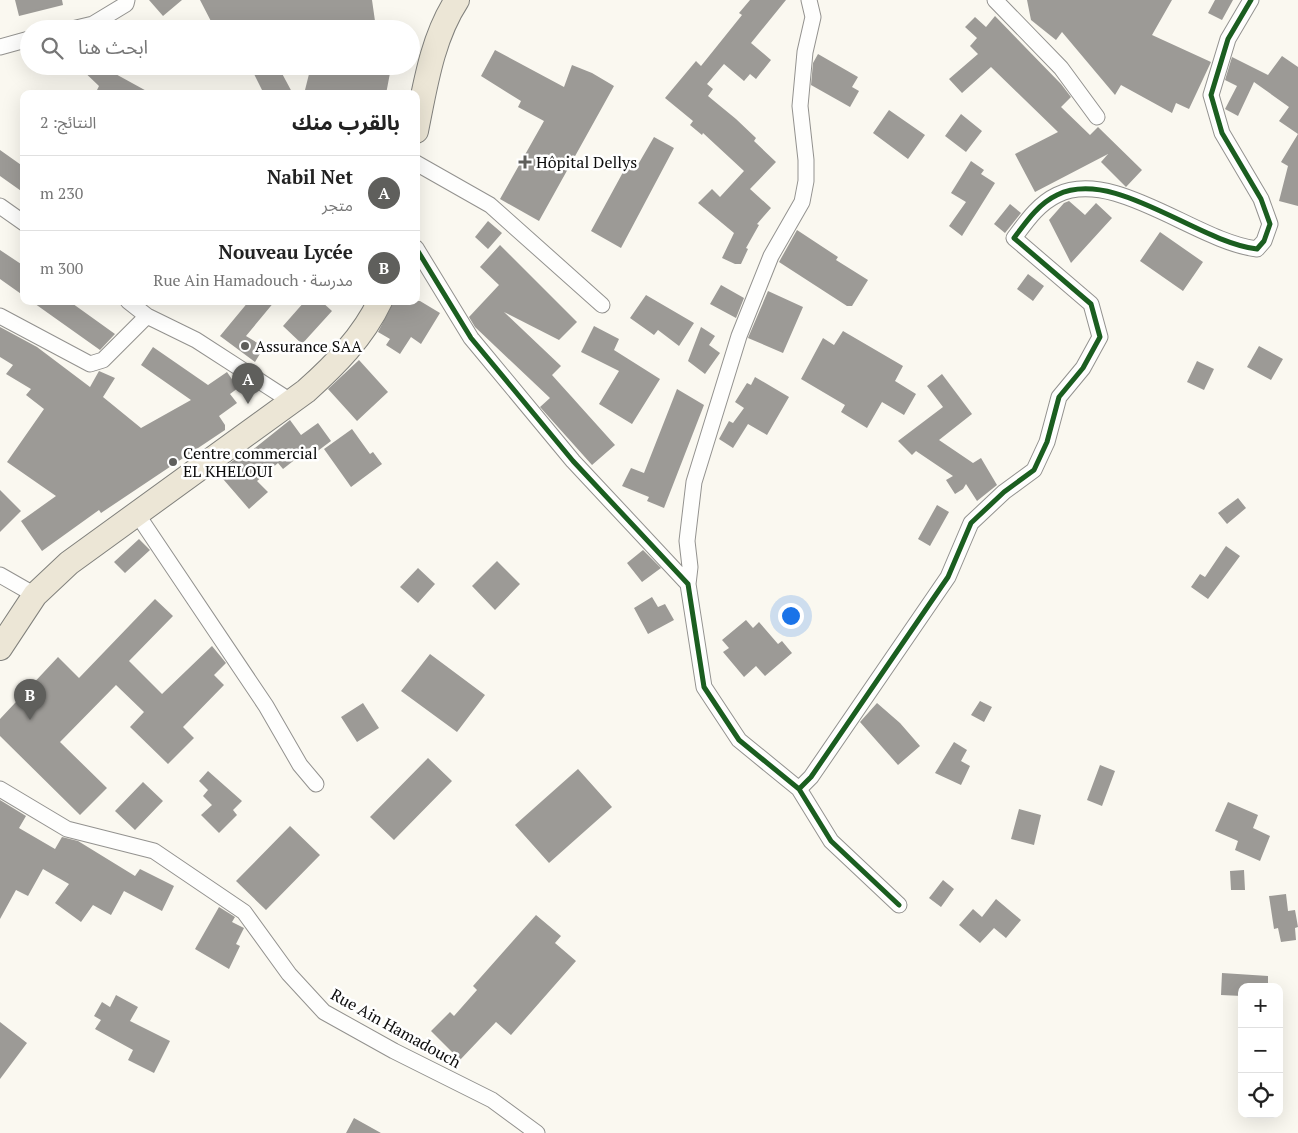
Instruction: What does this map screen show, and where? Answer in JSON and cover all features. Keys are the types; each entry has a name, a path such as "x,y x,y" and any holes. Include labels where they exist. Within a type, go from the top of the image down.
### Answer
{"main road":[{"path":"420,111 428,71 450,11 457,0"},
{"path":"0,648 35,595 68,563 292,402 334,366 371,320 378,305"}],"street":[{"path":"100,20 126,4 127,0"},
{"path":"808,0 813,17 805,52 800,106 806,160 806,181 802,202 771,256 739,336 694,482 687,541 690,567 688,584 704,687 739,740 799,789 831,841 899,905"},
{"path":"995,0 1061,68 1097,117"},
{"path":"799,789 811,777 948,577 971,523 1004,492 1034,470 1047,442 1059,397 1082,368 1100,337 1091,304 1014,238 1032,214 1056,195 1078,188 1102,188 1130,198 1237,247 1257,249 1264,241 1270,224 1261,199 1222,133 1211,95 1228,39 1251,0"},
{"path":"0,47 20,41"},
{"path":"420,165 490,205 602,305"},
{"path":"0,206 20,220"},
{"path":"420,254 472,338 573,461 688,584"},
{"path":"133,305 148,316 196,340 292,402"},
{"path":"0,316 90,364 103,360 148,316"},
{"path":"137,514 266,706 300,765 316,784"},
{"path":"0,576 35,595"},
{"name":"Rue Ain Hamadouch","path":"0,789 67,830 154,851 244,912 289,974 324,1012 394,1052 492,1100 537,1133"}],"building":[{"path":"15,0 62,0 63,5 19,16"},
{"path":"149,0 182,0 163,16"},
{"path":"200,0 372,0 375,20 210,20"},
{"path":"750,0 786,0 751,43 771,60 756,79 750,74 744,81 724,64 707,84 713,89 708,96 756,138 754,141 776,162 750,189 771,208 757,224 759,225 746,248 748,249 741,264 735,264 722,258 734,233 698,203 712,189 720,197 744,171 703,133 702,135 690,125 693,121 665,98 696,61 701,66 742,15 739,13"},
{"path":"1027,0 1172,0 1152,35 1211,62 1189,109 1176,103 1172,113 1121,85 1115,95 1062,32 1056,40 1031,20"},
{"path":"1215,0 1233,0 1222,20 1208,13"},
{"path":"995,16 1061,84 1071,97 1061,107 1090,135 1098,127 1142,170 1126,187 1101,162 1108,154 1035,192 1015,154 1058,132 991,67 962,93 949,79 978,54 970,46 977,38 965,27 975,17 986,27"},
{"name":"Hôpital Dellys","path":"495,50 564,87 572,65 592,73 614,86 539,221 500,199 544,121 518,107 521,101 481,76"},
{"path":"818,54 858,77 852,87 859,91 850,107 811,85 813,63"},
{"path":"1282,56 1298,67 1298,134 1279,121 1289,107 1254,82 1238,116 1225,109 1237,86 1225,80 1232,57 1268,75"},
{"path":"87,75 117,75 145,90 97,90 99,86"},
{"path":"254,75 283,75 291,90 262,90"},
{"path":"309,75 390,75 387,90 305,90"},
{"path":"889,110 925,135 908,159 873,133"},
{"path":"961,114 982,131 966,152 945,136"},
{"path":"1298,134 1298,206 1279,201 1288,166 1281,162"},
{"path":"654,137 674,148 621,248 591,231 628,163 636,168"},
{"path":"0,150 20,164 20,190 0,176"},
{"path":"971,161 984,170 981,174 995,183 962,236 949,226 966,202 951,193"},
{"path":"1069,201 1085,215 1096,203 1112,218 1071,263 1049,220 1064,203"},
{"path":"1010,204 1021,213 1005,233 994,224"},
{"path":"488,221 502,233 488,249 475,237"},
{"path":"797,230 838,257 836,260 868,280 852,306 847,306 779,262"},
{"path":"1160,232 1203,262 1183,291 1140,261"},
{"path":"500,245 577,322 559,340 504,312 561,366 552,375 615,445 592,465 540,407 550,398 475,327 469,317 499,285 480,267"},
{"path":"0,250 20,263 20,293 0,279"},
{"path":"1028,274 1044,286 1033,301 1017,289"},
{"path":"721,285 744,298 736,318 710,304"},
{"path":"768,291 803,307 783,353 748,338"},
{"path":"646,295 694,323 679,346 658,330 654,335 630,318"},
{"path":"420,301 440,313 421,344 411,337 400,354 386,345 390,339 378,332 392,305 420,305"},
{"path":"37,305 75,305 115,334 100,350"},
{"path":"246,305 272,305 246,336 264,347 255,362 220,336"},
{"path":"301,305 325,305 332,311 302,344 283,326"},
{"path":"594,326 619,339 614,350 660,379 632,424 599,404 619,371 581,352"},
{"path":"0,327 37,347 90,387 99,371 115,378 103,397 141,428 191,400 141,365 153,347 208,385 227,372 238,388 230,394 237,403 219,416 225,425 225,430 101,513 99,510 42,551 21,521 56,496 7,462 44,409 26,395 31,389 6,374 13,365 0,357"},
{"path":"701,327 715,336 709,345 720,353 705,374 688,361"},
{"path":"843,331 903,366 895,381 916,394 904,415 882,402 867,428 841,412 845,405 801,379 823,338 834,345"},
{"path":"1259,346 1283,359 1271,380 1247,367"},
{"path":"359,360 388,392 357,421 328,389"},
{"path":"1197,361 1214,369 1204,390 1187,382"},
{"path":"942,374 972,414 939,440 973,463 981,458 997,485 977,501 966,484 963,489 955,494 946,480 953,476 916,451 912,455 898,441 943,407 927,386"},
{"path":"755,377 789,397 767,435 748,424 733,448 719,439 729,421 733,423 744,408 735,402 747,383 751,385"},
{"path":"677,389 704,405 664,508 647,501 649,497 622,486 631,468 644,473"},
{"path":"290,420 301,435 318,423 331,441 315,453 311,447 283,469 278,463 257,481 268,492 249,509 217,472 244,453 246,455"},
{"path":"352,429 370,454 373,452 382,464 351,487 324,449"},
{"path":"0,490 21,511 0,532"},
{"path":"1238,498 1246,508 1227,524 1218,513"},
{"path":"937,505 949,512 930,546 918,539"},
{"path":"139,539 150,550 125,573 114,562"},
{"path":"1226,546 1240,556 1208,599 1191,587 1200,574 1205,577"},
{"path":"643,550 661,568 642,582 627,563"},
{"path":"497,561 520,584 495,610 472,586"},
{"path":"418,568 435,584 418,603 400,587"},
{"path":"652,597 658,607 665,604 674,620 648,634 634,608"},
{"path":"155,599 173,616 129,661 162,694 212,646 226,663 214,675 224,685 183,727 194,738 168,764 130,727 144,712 116,685 60,742 107,788 80,815 0,736 0,719 58,657 79,678"},
{"path":"746,620 753,628 759,622 778,644 782,641 792,653 765,676 756,666 744,677 723,652 729,648 722,640"},
{"path":"430,654 485,695 457,732 401,691"},
{"path":"980,701 992,707 984,722 971,715"},
{"path":"363,703 379,728 357,742 341,717"},
{"path":"877,703 900,723 920,746 898,765 860,722"},
{"path":"954,742 967,750 961,761 970,766 961,785 935,773"},
{"path":"428,758 452,781 394,840 370,817"},
{"path":"1100,765 1115,771 1102,806 1087,800"},
{"path":"578,769 612,807 549,863 515,825"},
{"path":"208,771 242,801 233,810 237,815 219,833 201,815 212,805 203,796 208,790 199,781"},
{"path":"143,782 163,801 135,830 115,811"},
{"path":"0,800 26,816 19,828 55,849 62,837 78,841 135,876 140,869 174,886 162,911 124,891 111,915 93,905 81,922 55,903 69,884 43,869 28,896 16,890 0,919"},
{"path":"1228,802 1258,815 1253,828 1270,836 1260,861 1235,850 1238,841 1215,831"},
{"path":"1019,809 1041,815 1034,845 1011,839"},
{"path":"290,826 320,855 266,910 236,881"},
{"path":"1244,870 1245,890 1231,890 1230,871"},
{"path":"943,880 954,889 941,907 929,898"},
{"path":"1286,894 1288,911 1295,910 1298,927 1295,928 1296,940 1281,942 1278,928 1274,929 1269,896"},
{"path":"996,899 1021,920 1006,938 994,928 980,943 959,925 973,909 982,917"},
{"path":"219,907 235,917 232,922 244,928 236,944 240,946 229,969 195,949"},
{"path":"536,915 561,936 555,943 576,961 511,1035 496,1022 460,1060 431,1031 450,1012 454,1016 477,990 473,986"},
{"path":"1222,973 1268,976 1268,983 1238,983 1238,996 1221,995"},
{"path":"116,995 138,1007 130,1021 170,1041 154,1073 128,1060 133,1050 95,1029 101,1020 94,1016 102,1002 110,1007"},
{"path":"0,1022 27,1043 0,1079"},
{"path":"354,1118 381,1133 346,1133"}],"cycle path":[{"path":"799,789 811,777 948,577 971,523 1004,492 1034,470 1047,442 1059,397 1083,368 1100,337 1091,304 1014,238 1038,208 1057,195 1079,189 1104,191 1130,198 1234,244 1257,249 1264,241 1270,224 1261,199 1222,133 1211,95 1228,39 1251,0"},
{"path":"420,255 471,338 573,461 688,584 704,687 739,740 799,789 831,841 899,905"}],"place":[{"name":"Hôpital Dellys","path":"525,162"},
{"name":"Assurance SAA","path":"245,346"},
{"name":"Nabil Net","path":"248,404"},
{"name":"Centre commercial EL KHELOUI","path":"173,462"},
{"name":"Nouveau Lycée","path":"30,720"}]}
